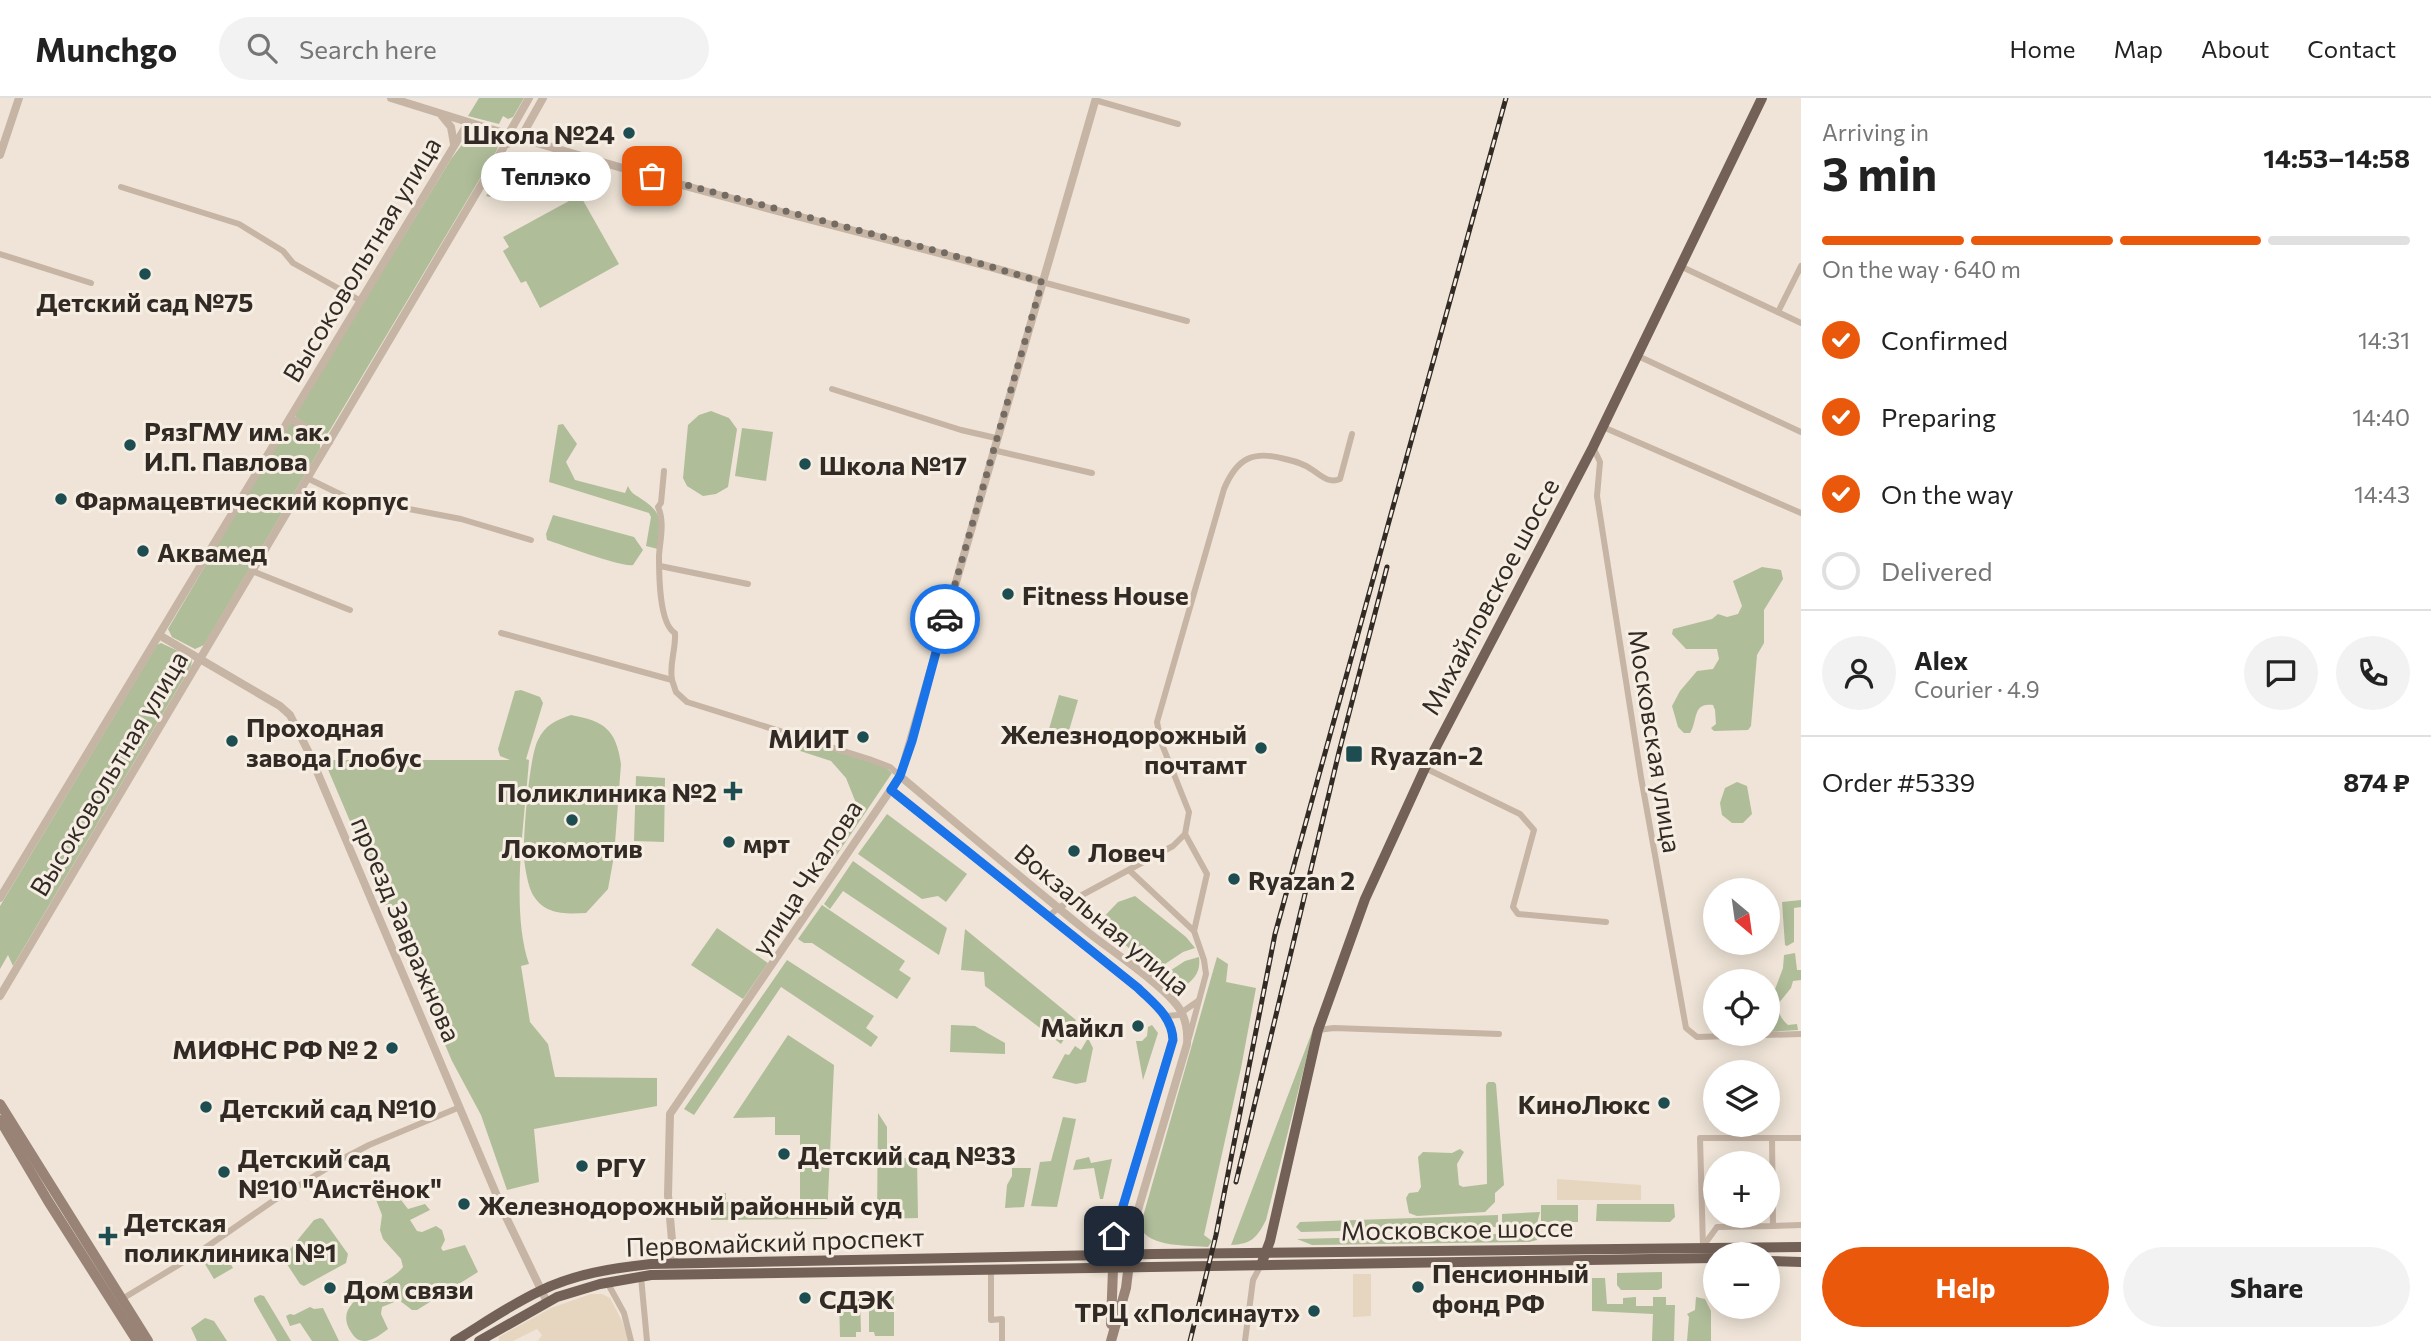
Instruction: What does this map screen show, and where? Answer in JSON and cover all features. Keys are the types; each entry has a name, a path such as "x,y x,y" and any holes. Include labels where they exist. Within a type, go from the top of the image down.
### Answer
{"main road":[{"name":"Михайловское шоссе","path":"1261,1265 1318,1030 1365,899 1425,768 1604,426 1762,98"},
{"path":"0,1104 137,1341"},
{"path":"0,1119 148,1341"},
{"name":"Московское шоссе","path":"1780,1249 1801,1247"},
{"name":"Московское шоссе","path":"1114,1255 1703,1254"},
{"name":"Московское шоссе","path":"1129,1269 1703,1254"},
{"name":"Первомайский проспект","path":"455,1341 541,1290 598,1272 629,1266 1114,1255"},
{"name":"Вокзальная улица","path":"1111,1340 1126,1289 1130,1255"},
{"path":"1780,1261 1801,1262"},
{"name":"Вокзальная улица","path":"1111,1340 1113,1269"},
{"name":"Первомайский проспект","path":"479,1341 547,1302 607,1282 641,1277 1129,1269"}],"street":[{"path":"0,155 19,98"},
{"path":"391,98 520,139 744,202 945,253 1187,321"},
{"path":"508,135 529,98"},
{"name":"Высоковольтная улица","path":"0,996 505,145 520,139 544,98"},
{"path":"1096,99 1178,124"},
{"name":"улица Чкалова","path":"674,1263 668,1195 669,1127 672,1111 900,776 1096,99"},
{"path":"436,112 447,120 451,127 454,147"},
{"name":"Высоковольтная улица","path":"0,898 468,122"},
{"path":"121,187 239,224 283,251 293,263 360,301"},
{"path":"0,254 90,284"},
{"path":"1680,266 1801,323"},
{"path":"1777,312 1801,266"},
{"path":"1638,356 1801,432"},
{"path":"832,389 961,430 996,438"},
{"name":"Высоковольтная улица","path":"290,418 329,442"},
{"path":"1604,426 1801,513"},
{"path":"1048,916 1173,846 1185,834 1189,813 1161,742 1157,722 1224,489 1232,471 1246,458 1267,454 1298,462 1329,481 1336,481 1340,479 1352,434"},
{"name":"Московская улица","path":"1593,447 1600,462 1597,496 1641,777 1686,1028 1697,1037 1801,1034"},
{"path":"993,450 1092,473"},
{"path":"664,471 659,507 662,520 660,566 663,614 669,630 675,634 675,649 670,665 676,692 687,702 869,759 890,767 900,776"},
{"path":"307,478 352,500 383,503 461,519 531,540"},
{"path":"660,566 748,584"},
{"path":"252,571 350,610"},
{"path":"501,633 672,680"},
{"name":"проезд Завражнова","path":"159,635 201,657 290,715 310,755 506,1217 547,1302"},
{"path":"1425,768 1520,814 1534,830 1513,907 1518,914 1606,922"},
{"name":"Вокзальная улица","path":"900,776 1058,908 1147,978 1178,1006 1181,1012 1186,1024 1187,1044 1135,1220 1130,1255"},
{"name":"Вокзальная улица","path":"891,790 1138,988 1166,1016 1171,1025 1173,1040 1114,1236 1113,1269"},
{"path":"1185,834 1207,874 1194,931"},
{"path":"1129,870 1194,931 1206,967 1187,1044"},
{"path":"1166,1016 1172,1017 1199,1001"},
{"path":"1318,1030 1335,1028 1499,1034"},
{"path":"122,1299 195,1255 272,1201 344,1158 460,1107"},
{"path":"1706,1242 1700,1138 1801,1138"},
{"path":"1772,1138 1772,1151"},
{"path":"1780,1226 1801,1225"},
{"path":"1245,1341 1253,1279 1261,1265"},
{"path":"991,1270 991,1320 1002,1319 1002,1341"},
{"path":"641,1277 647,1341"},
{"path":"607,1282 624,1313 631,1341"}],"green space":[{"path":"479,98 524,98 513,117 508,119 503,116 499,124 468,116"},
{"path":"481,133 495,137 499,143 497,150 330,430 322,435 296,417 296,413 451,159 467,138"},
{"path":"512,155 546,164 547,167 490,197 486,196"},
{"path":"580,195 619,264 540,308 526,281 521,283 503,251 509,247 503,237"},
{"path":"711,411 729,418 737,429 728,487 716,494 703,496 687,486 683,478 688,425 699,415"},
{"path":"292,423 315,436 320,449 204,645 195,649 172,637 168,629 288,425"},
{"path":"563,424 577,444 566,462 575,480 625,493 628,486 657,514 660,525 658,549 646,546 651,517 649,513 549,482 558,425"},
{"path":"742,428 773,432 766,481 735,476"},
{"path":"553,515 634,537 643,550 633,565 627,565 547,540 546,534"},
{"path":"1762,567 1781,570 1783,579 1764,610 1764,643 1757,655 1751,726 1748,730 1714,731 1711,728 1716,724 1715,710 1713,705 1706,705 1699,709 1690,733 1684,733 1678,727 1672,706 1680,691 1697,671 1713,669 1719,659 1717,649 1686,649 1672,634 1673,629 1712,619 1718,614 1727,617 1738,614 1742,606 1733,581"},
{"path":"161,643 189,656 192,660 191,666 13,966 8,955 0,969 0,906 157,645"},
{"path":"521,690 540,697 543,703 526,759 529,760 520,863 520,917 529,964 521,966 530,1022 548,1044 555,1077 657,1078 657,1106 534,1129 539,1182 507,1190 481,1115 452,1061 324,760 510,760 500,756 498,749 515,691"},
{"path":"1059,695 1078,700 1068,734 1049,729"},
{"name":"Локомотив","path":"571,715 592,720 606,729 616,742 621,764 614,856 608,889 586,913 556,912 538,902 530,887 524,858 527,798 535,749 548,727"},
{"path":"798,740 884,766 892,773 830,865 824,859 856,814 856,803 846,778 831,761 791,748"},
{"path":"636,776 665,778 664,842 634,841"},
{"path":"1737,782 1747,786 1752,814 1743,823 1732,823 1722,815 1720,803 1725,788"},
{"path":"887,814 967,874 946,902 938,896 922,899 858,854"},
{"path":"853,861 947,928 939,955 843,891 830,909 824,904"},
{"path":"1135,896 1186,937 1195,948 1183,952 1156,970 1098,923 1118,902"},
{"path":"1801,900 1801,907 1794,908 1794,942 1787,946 1782,902"},
{"path":"822,905 905,961 899,970 911,978 897,999 812,943 804,943 798,939"},
{"path":"717,928 768,963 743,999 691,965"},
{"path":"965,929 1076,1020 1061,1044 985,986 984,972 961,970"},
{"path":"1795,953 1797,970 1801,970 1801,980 1793,981 1780,1002 1780,976 1784,955"},
{"path":"1199,957 1199,968 1195,976 1180,989 1162,976 1185,961"},
{"path":"1217,957 1228,964 1226,982 1256,988 1204,1235 1212,1241 1208,1247 1170,1244 1152,1239 1140,1227"},
{"path":"787,960 874,1016 866,1028 878,1037 871,1047 781,987 694,1115 684,1109"},
{"path":"1780,1015 1788,1025 1797,1024 1798,1030 1780,1031"},
{"path":"1315,1024 1266,1220 1253,1239 1231,1245"},
{"path":"951,1025 975,1026 1005,1043 1005,1054 950,1052"},
{"path":"1152,1025 1158,1033 1143,1080 1136,1041 1142,1041 1147,1036 1148,1027"},
{"path":"788,1035 834,1065 827,1219 711,1220 711,1195 726,1193 726,1202 800,1201 800,1135 775,1135 775,1117 733,1118"},
{"path":"1088,1038 1093,1048 1086,1082 1076,1084 1052,1078 1065,1054 1069,1055 1075,1046 1081,1050"},
{"path":"1488,1082 1496,1084 1504,1185 1495,1193 1495,1202 1485,1212 1417,1216 1409,1213 1406,1198 1409,1193 1418,1192 1421,1187 1418,1157 1423,1152 1452,1153 1460,1149 1464,1152 1457,1164 1459,1185 1463,1187 1487,1184"},
{"path":"878,1113 887,1127 887,1158 917,1158 918,1218 877,1219"},
{"path":"1063,1117 1076,1119 1057,1207 1031,1206 1040,1162 1051,1161"},
{"path":"1089,1157 1091,1163 1112,1159 1103,1199 1100,1199 1094,1168 1073,1170 1076,1160"},
{"path":"1012,1168 1031,1168 1024,1207 1005,1208"},
{"path":"384,1178 408,1209 425,1204 430,1210 410,1220 417,1231 422,1232 436,1226 442,1230 445,1240 441,1248 443,1251 465,1245 478,1272 417,1310 412,1310 399,1300 382,1307 381,1314 388,1329 374,1339 362,1341 351,1332 346,1320 348,1310 364,1294 403,1267 401,1259 383,1239 380,1230 382,1215 371,1187 373,1180"},
{"path":"1597,1204 1674,1204 1675,1217 1670,1222 1596,1221"},
{"path":"1541,1205 1578,1205 1578,1222 1541,1222"},
{"path":"1540,1212 1536,1227 1502,1227 1502,1214"},
{"path":"1498,1215 1498,1227 1301,1232 1296,1227 1300,1222"},
{"path":"320,1218 348,1254 346,1263 304,1286 283,1258 314,1220"},
{"path":"1541,1233 1537,1240 1529,1242 1312,1245 1297,1239"},
{"path":"221,1248 233,1268 214,1279 202,1259"},
{"path":"1662,1272 1662,1288 1658,1290 1621,1290 1617,1285 1617,1273"},
{"path":"1592,1278 1605,1278 1607,1304 1623,1304 1623,1298 1636,1297 1636,1306 1653,1306 1653,1297 1666,1297 1666,1305 1675,1305 1674,1341 1652,1341 1653,1314 1592,1311"},
{"path":"264,1296 291,1341 277,1341 254,1301 254,1298"},
{"path":"869,1296 894,1296 894,1336 875,1336 874,1332 869,1332"},
{"path":"860,1297 861,1332 856,1332 856,1337 840,1337 839,1298"},
{"path":"1696,1297 1703,1299 1703,1319 1711,1319 1711,1341 1687,1341 1687,1314 1695,1310"},
{"path":"310,1307 323,1308 339,1341 312,1341 300,1323 290,1326 286,1316"},
{"path":"205,1318 214,1321 227,1341 197,1341 191,1328"}],"shaded area":[{"path":"1557,1179 1641,1185 1641,1200 1557,1200"},
{"path":"1353,1274 1371,1274 1371,1316 1353,1317"},
{"path":"591,1294 602,1294 610,1298 629,1341 538,1341 542,1335 537,1329 513,1341 499,1341 499,1337 551,1308"}],"railway":[{"path":"1190,1341 1216,1235 1275,934 1506,98"},
{"path":"1236,1182 1339,752 1387,567"}],"way so far":[{"path":"652,176 945,253 1042,282 945,619"}],"place":[{"name":"Школа №24","path":"629,133"},
{"name":"Теплэко","path":"652,176"},
{"name":"Детский сад №75","path":"145,274"},
{"name":"РязГМУ им. ак. И.П. Павлова","path":"130,445"},
{"name":"Школа №17","path":"805,464"},
{"name":"Фармацевтический корпус","path":"61,499"},
{"name":"Аквамед","path":"143,551"},
{"name":"Fitness House","path":"1008,594"},
{"name":"МИИТ","path":"863,737"},
{"name":"Проходная завода Глобус","path":"232,741"},
{"name":"Железнодорожный почтамт","path":"1261,748"},
{"name":"Ryazan-2","path":"1354,754"},
{"name":"Поликлиника №2","path":"733,791"},
{"name":"Локомотив","path":"572,820"},
{"name":"мрт","path":"729,842"},
{"name":"Ловеч","path":"1074,851"},
{"name":"Ryazan 2","path":"1234,879"},
{"name":"Майкл","path":"1138,1026"},
{"name":"МИФНС РФ № 2","path":"392,1048"},
{"name":"КиноЛюкс","path":"1664,1103"},
{"name":"Детский сад №10","path":"206,1107"},
{"name":"Детский сад №33","path":"784,1154"},
{"name":"РГУ","path":"582,1166"},
{"name":"Детский сад №10 \"Аистёнок\"","path":"224,1172"},
{"name":"Железнодорожный районный суд","path":"464,1204"},
{"name":"Детская поликлиника №1","path":"108,1236"},
{"name":"Пенсионный фонд РФ","path":"1418,1287"},
{"name":"Дом связи","path":"330,1288"},
{"name":"СДЭК","path":"805,1298"},
{"name":"ТРЦ «Полсинаут»","path":"1314,1311"}],"route":[{"path":"945,619 912,741 900,776 891,790 1138,988 1166,1016 1173,1032 1173,1040 1114,1236"}]}
